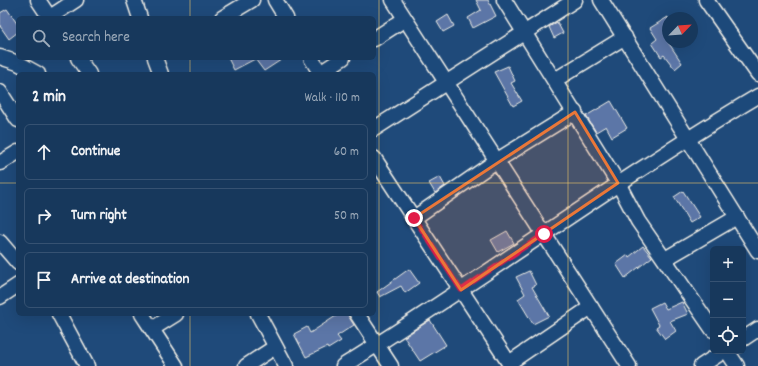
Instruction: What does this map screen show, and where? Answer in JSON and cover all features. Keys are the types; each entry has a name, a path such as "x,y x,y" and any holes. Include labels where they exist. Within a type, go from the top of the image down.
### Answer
{"street":[{"path":"38,0 49,16"},
{"path":"53,16 76,0"},
{"path":"134,0 139,16"},
{"path":"225,16 252,0"},
{"path":"275,0 285,16"},
{"path":"393,0 629,366"},
{"path":"504,0 526,32 575,112 618,183 638,221 710,326"},
{"path":"376,128 575,0"},
{"path":"601,0 758,251"},
{"path":"706,0 758,74"},
{"path":"376,38 405,19"},
{"path":"555,80 625,37"},
{"path":"0,57 18,63 34,72"},
{"path":"79,60 88,72"},
{"path":"157,60 160,72"},
{"path":"312,60 320,72"},
{"path":"322,72 340,60"},
{"path":"0,92 16,117"},
{"path":"343,366 461,290 688,137 758,96"},
{"path":"414,218 496,161 575,112"},
{"path":"0,163 16,153"},
{"path":"376,161 510,364 591,307"},
{"path":"665,259 737,217"},
{"path":"0,242 16,260"},
{"path":"0,297 16,286"},
{"path":"60,316 87,366"},
{"path":"143,316 172,365"},
{"path":"152,329 173,316"},
{"path":"259,316 286,366"},
{"path":"358,316 391,366"},
{"path":"746,337 758,329"},
{"path":"246,366 276,347"},
{"path":"701,366 719,354"},
{"path":"729,354 737,366"}],"highlighted area":[{"path":"575,112 618,183 461,290 414,218"}],"building":[{"path":"476,0 488,0 496,16 473,28 468,18 481,10"},
{"path":"7,9 16,22 16,34 9,39 0,26 0,13"},
{"path":"448,15 454,26 443,32 437,22"},
{"path":"662,21 662,48 672,48 682,63 675,69 664,55 661,57 652,43 657,39 650,28"},
{"path":"557,22 563,33 554,38 549,27"},
{"path":"229,60 253,60 234,70"},
{"path":"256,60 281,60 264,71"},
{"path":"508,66 515,81 511,83 522,101 513,106 494,72"},
{"path":"611,101 627,128 612,137 606,126 596,132 586,116"},
{"path":"440,177 445,186 435,193 429,183"},
{"path":"683,191 700,217 690,223 674,197"},
{"path":"507,231 514,243 498,252 491,240"},
{"path":"643,246 652,257 625,278 616,264 628,255 629,257"},
{"path":"409,269 419,283 405,293 401,286 380,297 377,292"},
{"path":"529,271 536,285 532,287 549,316 533,324 518,299 525,294 516,277"},
{"path":"662,302 666,309 682,302 688,314 670,321 676,331 665,339 656,327 659,325 650,308"},
{"path":"336,316 348,316 354,325 337,336 341,341 328,349 327,347 306,357 294,334 307,327 310,333"},
{"path":"430,320 446,345 420,361 404,337"}],"route":[{"path":"414,218 461,290 544,234"}]}
